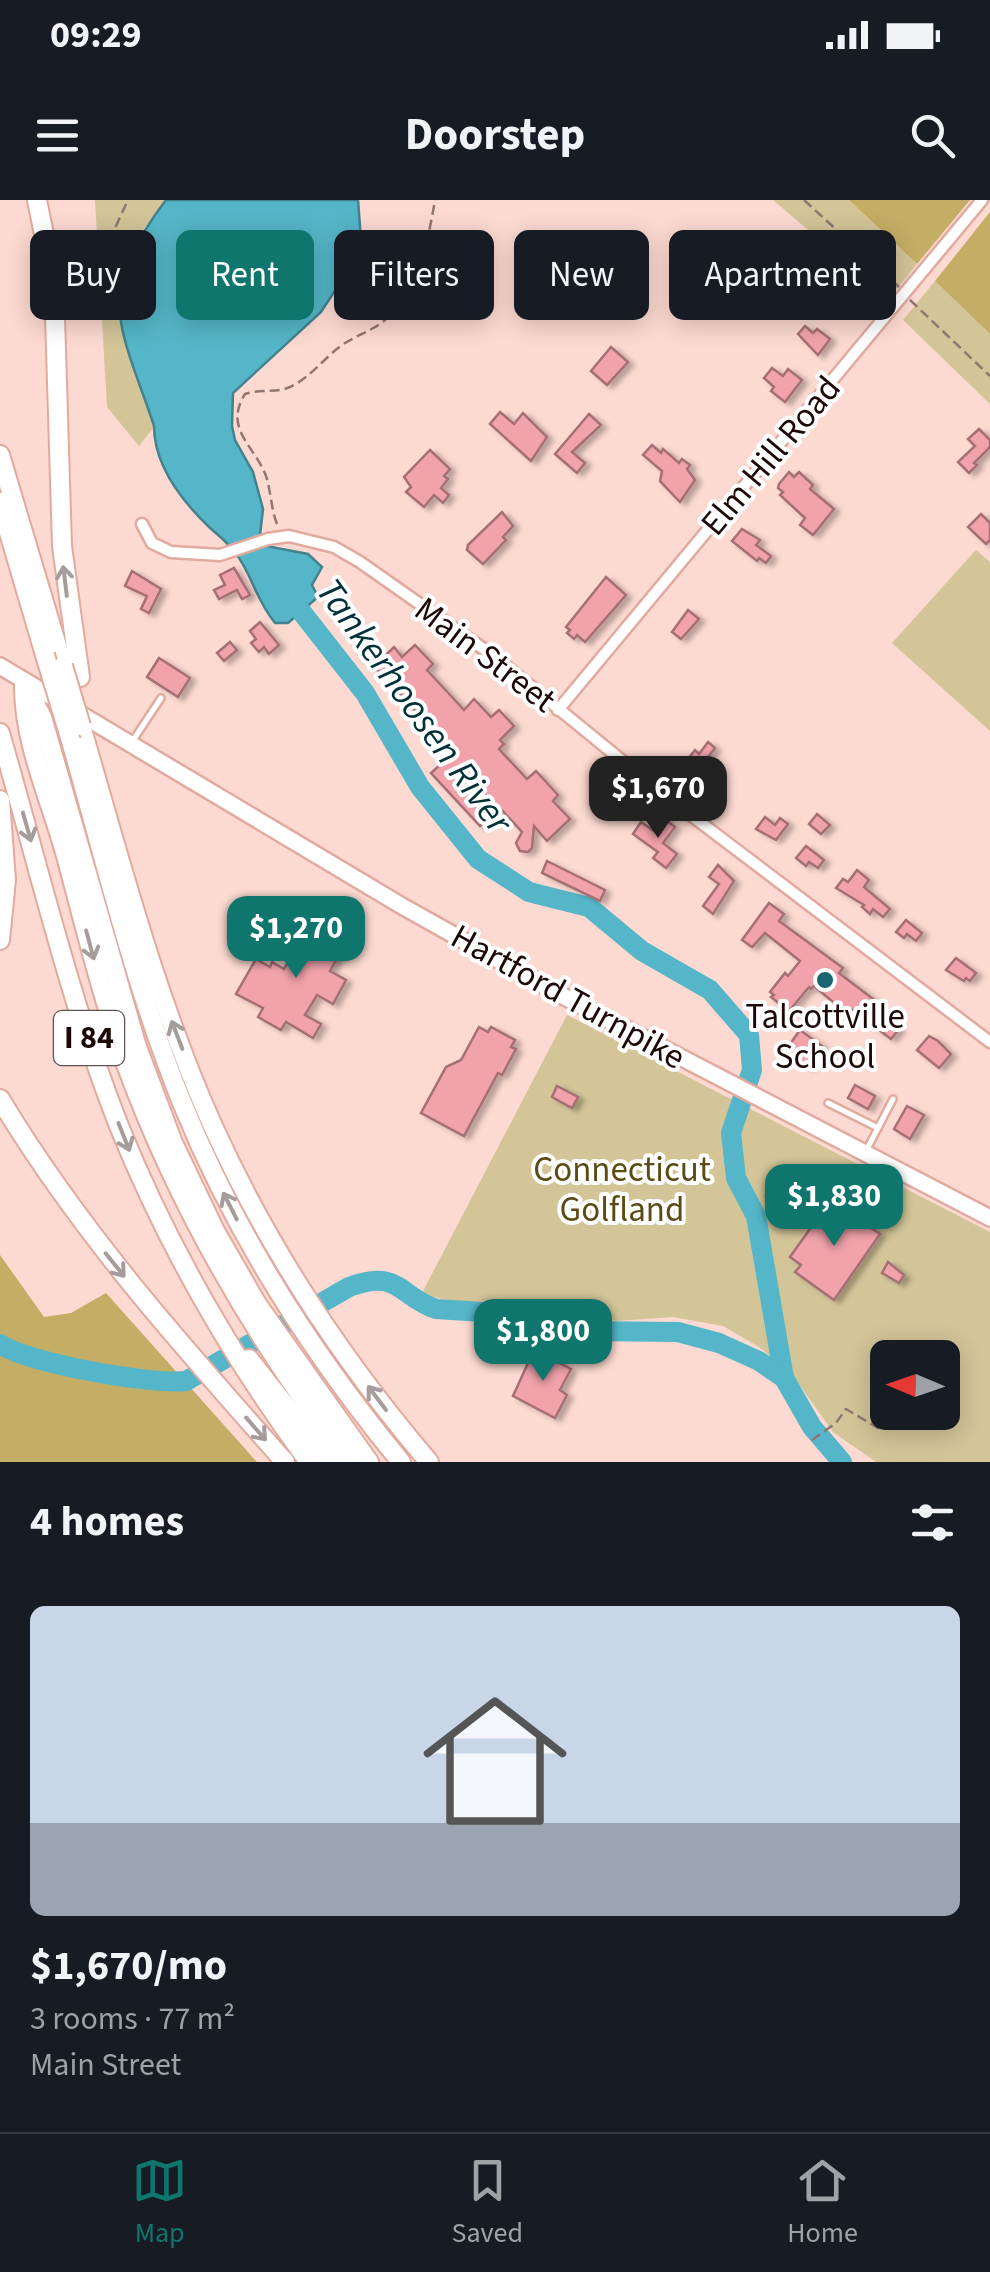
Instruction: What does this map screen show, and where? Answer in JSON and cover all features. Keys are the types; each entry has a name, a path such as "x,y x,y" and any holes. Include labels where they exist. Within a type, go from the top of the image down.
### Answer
{"highway":[{"path":"38,200 54,284 62,546 80,677 76,734"},
{"name":"I 84","path":"0,455 63,666 76,734 88,752 150,959 193,1077 237,1176 296,1280 329,1331 429,1462"},
{"path":"0,502 46,655 76,734 164,1056 220,1186 278,1291 401,1462"},
{"path":"24,682 32,740 126,1064 167,1165 251,1308 271,1368 330,1462"},
{"name":"I 84","path":"0,733 111,1104 156,1208 220,1328 232,1348 271,1368 309,1462"},
{"path":"0,800 6,865 0,940"},
{"path":"0,1099 91,1235 185,1350 285,1462"},
{"path":"271,1368 349,1462"},
{"path":"271,1368 369,1462"}],"main road":[{"name":"Hartford Turnpike","path":"0,666 436,925 990,1218"}],"street":[{"name":"Elm Hill Road","path":"558,710 982,200"},
{"name":"Main Street","path":"142,524 152,543 171,552 200,556 232,552 289,536 334,548 360,562 494,657 990,1042"}],"lane":[{"path":"130,745 160,698"},
{"path":"864,1153 893,1099"},
{"path":"828,1103 878,1128"}],"path":[{"path":"114,230 128,200"},
{"path":"289,536 286,529 278,527 266,475 238,431 239,403 245,394 259,389 286,389 302,380 355,335 388,317 415,276 428,244 435,200"},
{"path":"804,200 902,290"},
{"path":"909,299 990,376"},
{"path":"812,1440 846,1410 883,1431"}],"green space":[{"path":"95,200 166,200 144,230 97,230"},
{"path":"773,200 849,200 881,230 808,230"},
{"path":"896,244 917,264 896,290"},
{"path":"935,281 990,334 990,404 903,320"},
{"path":"102,320 121,320 154,427 139,446 107,407"},
{"path":"976,550 990,562 990,731 892,643"},
{"name":"Connecticut Golfland","path":"567,1015 990,1232 990,1462 876,1462 833,1432 791,1373 759,1347 723,1326 673,1317 617,1321 562,1313 525,1301 460,1302 421,1295"}],"shaded area":[{"path":"849,200 970,200 917,264 896,244 896,230 881,230"},
{"path":"990,212 990,334 935,281"},
{"path":"0,1255 44,1317 71,1313 106,1293 257,1462 0,1462"}],"water":[{"path":"166,200 358,200 360,230 334,230 334,292 314,318 314,230 176,230 176,320 312,320 233,393 235,440 253,472 263,509 260,535 266,546 308,554 322,567 312,585 318,597 288,623 275,623 234,551 180,494 159,455 154,426 121,320 156,320 156,230 145,230"}],"building":[{"path":"805,326 830,339 818,355 798,334"},
{"path":"611,347 628,362 607,385 591,371"},
{"path":"772,368 783,376 788,369 802,380 785,402 771,391 774,387 764,378"},
{"path":"500,412 514,424 523,413 547,437 531,461 490,424"},
{"path":"589,414 601,425 572,452 585,463 577,473 555,454"},
{"path":"979,429 990,440 990,447 969,473 958,462 975,446 968,439"},
{"path":"652,445 679,463 682,459 690,465 687,469 695,480 680,502 660,481 662,471 643,455"},
{"path":"430,450 450,469 441,488 449,495 443,503 434,495 424,507 406,492 411,487 404,477"},
{"path":"789,472 794,477 799,472 813,485 810,489 834,509 813,535 800,525 805,518 780,495 783,492 779,484"},
{"path":"502,512 513,526 503,537 506,540 483,564 467,550 468,545"},
{"path":"981,514 990,523 990,540 986,544 968,527"},
{"path":"742,529 760,540 756,545 771,556 766,563 759,558 757,561 732,541"},
{"path":"234,568 250,595 242,599 237,590 219,599 214,590 225,585 220,575"},
{"path":"132,571 161,589 149,613 141,609 147,596 125,586"},
{"path":"606,577 626,595 585,642 577,635 574,639 566,627"},
{"path":"688,610 699,619 681,639 672,632"},
{"path":"260,622 279,645 269,654 264,647 259,652 251,643 256,639 250,631"},
{"path":"230,642 237,650 224,661 217,653"},
{"path":"415,645 433,664 427,670 464,710 474,699 491,717 499,710 514,726 500,740 504,744 499,749 527,779 536,771 558,795 553,801 570,819 547,841 534,826 532,848 520,851 516,843 522,832 500,808 480,826 431,773 454,752 374,666 394,647 402,657"},
{"path":"159,658 190,678 178,697 147,677"},
{"path":"708,742 715,748 695,774 683,765"},
{"path":"817,814 830,825 821,834 809,824"},
{"path":"765,817 775,825 780,818 788,824 776,840 756,829"},
{"path":"663,818 675,827 663,843 677,854 666,868 653,858 658,852 633,834 641,822 654,831"},
{"path":"806,846 824,860 818,868 809,862 806,866 796,858"},
{"path":"547,861 605,890 600,901 542,873"},
{"path":"718,865 734,881 713,914 703,906 719,884 709,877"},
{"path":"857,870 869,880 864,887 890,909 883,917 873,909 870,914 864,905 836,888 843,879 848,882"},
{"path":"769,903 784,914 779,921 843,968 839,973 873,999 868,1005 899,1029 891,1039 850,1008 846,1013 814,986 789,1011 771,997 774,995 770,992 785,973 788,976 800,961 765,933 752,947 742,940"},
{"path":"906,920 922,933 916,941 896,932"},
{"path":"295,924 306,931 310,924 321,931 323,928 345,944 330,971 346,980 333,1004 317,995 305,1015 321,1024 313,1038 286,1022 281,1030 258,1017 263,1008 236,994 256,959 284,969 298,945 287,938"},
{"path":"956,958 976,973 970,981 946,970"},
{"path":"479,1027 488,1032 491,1027 515,1040 511,1047 516,1049 502,1075 498,1073 464,1136 421,1113 446,1067 461,1060"},
{"path":"800,1030 822,1046 808,1067 785,1051"},
{"path":"929,1036 951,1054 939,1068 917,1050"},
{"path":"855,1085 875,1096 868,1109 848,1098"},
{"path":"557,1086 578,1097 572,1108 552,1097"},
{"path":"907,1106 924,1115 910,1139 894,1129"},
{"path":"796,1189 799,1203 770,1209 766,1196"},
{"path":"846,1203 872,1221 868,1226 880,1234 834,1300 795,1272 801,1265 790,1257 822,1212 825,1215 832,1205 841,1211"},
{"path":"888,1262 904,1275 899,1283 882,1273"},
{"path":"534,1350 571,1369 560,1390 567,1395 555,1418 513,1396"}],"waterway":[{"name":"Tankerhoosen River","path":"286,592 365,693 420,787 478,859 529,892 589,907 642,951 710,990 749,1035 752,1070 731,1133 736,1178 756,1216 784,1378"},
{"path":"0,1344 36,1358 90,1371 146,1380 186,1381 349,1287 389,1282 436,1309 513,1314 588,1331 678,1332 719,1343 759,1361 784,1378 812,1427 842,1462"}],"place":[{"name":"Talcottville School","path":"825,980"}]}
